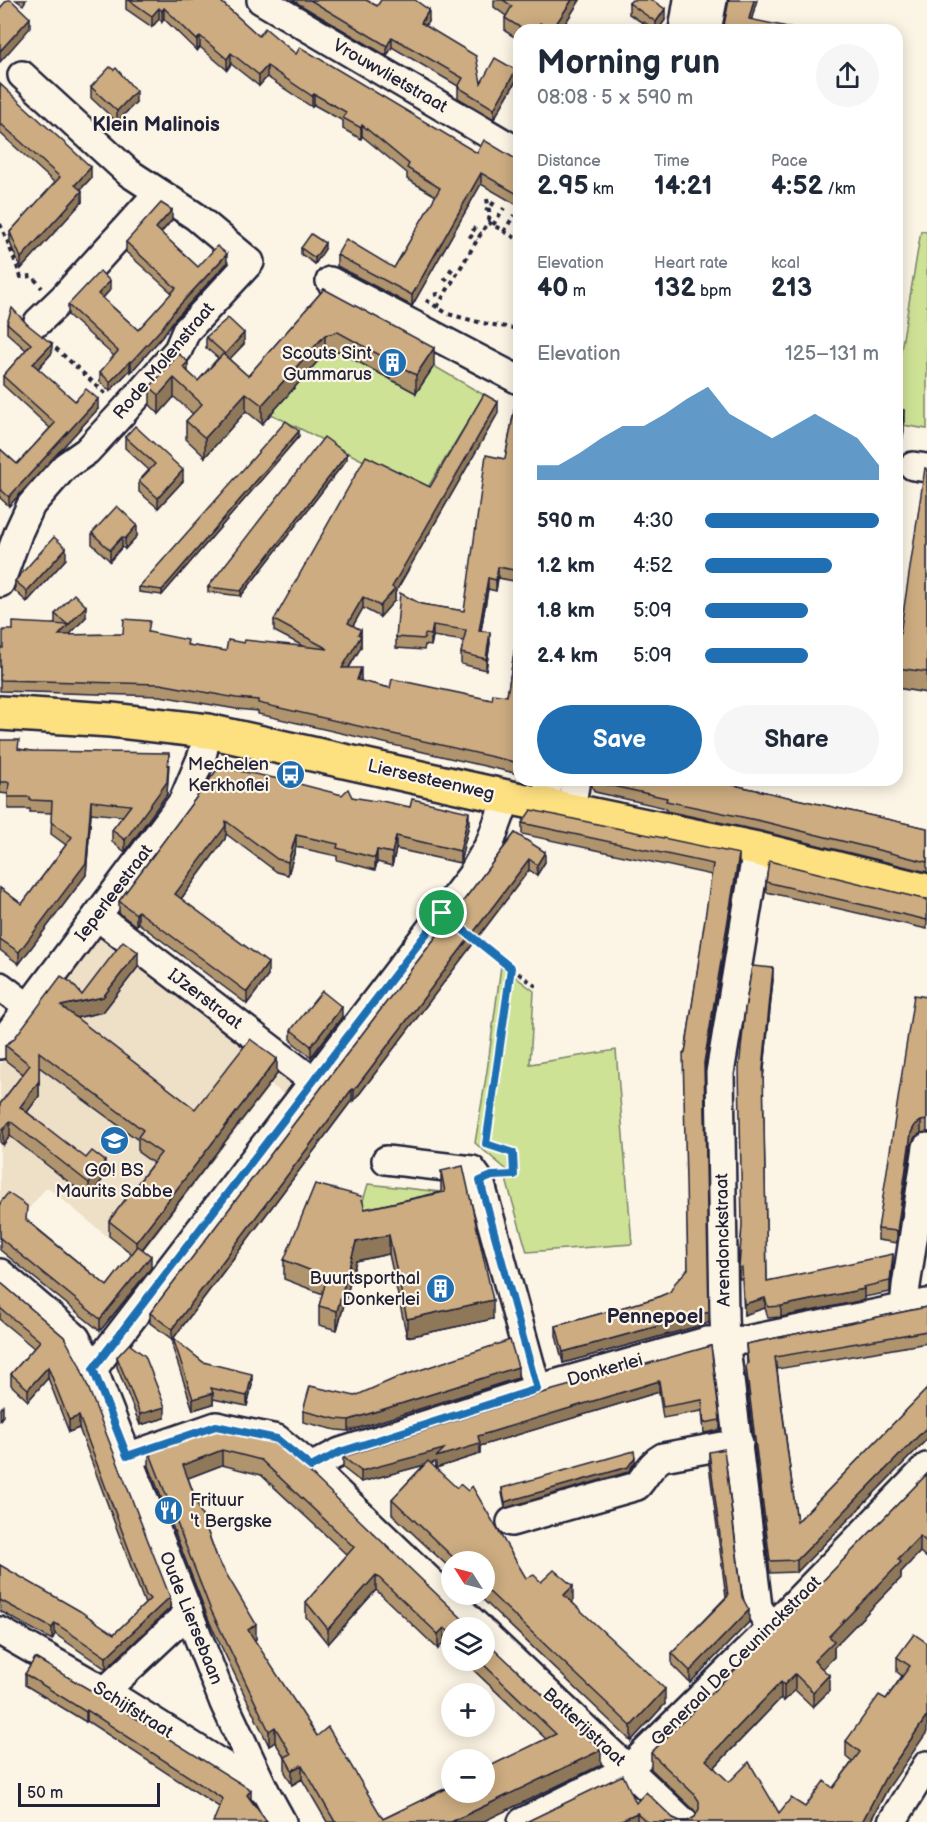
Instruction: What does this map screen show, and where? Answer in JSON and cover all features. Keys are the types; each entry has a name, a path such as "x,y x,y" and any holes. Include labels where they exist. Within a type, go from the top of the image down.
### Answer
{"main road":[{"name":"Liersesteenweg","path":"0,713 111,720 208,731 507,797 560,793 757,849 927,891"}],"street":[{"name":"Vrouwvlietstraat","path":"261,0 513,148"},
{"path":"684,24 688,0"},
{"path":"709,24 713,0"},
{"name":"Rode Molenstraat","path":"0,583 31,504 64,466 87,451 124,411 178,350 186,331 250,262 195,216 129,173 22,75"},
{"path":"46,314 158,193"},
{"path":"330,282 513,378"},
{"name":"Ieperleestraat","path":"0,1045 183,801 202,756 208,731"},
{"path":"93,1369 476,868 490,843 507,797"},
{"name":"Arendonckstraat","path":"757,849 720,1073 725,1340 758,1607 771,1628"},
{"name":"IJzerstraat","path":"97,916 313,1081"},
{"path":"0,986 29,1008"},
{"path":"916,1305 906,1286 927,1147"},
{"path":"386,1160 472,1170 480,1181 537,1389"},
{"name":"Oude Liersebaan","path":"0,1273 76,1338 93,1369 224,1703 282,1822"},
{"name":"Donkerlei","path":"311,1467 340,1452 537,1389 707,1341 747,1340 916,1305"},
{"path":"127,1456 216,1426 277,1439 311,1467 468,1617"},
{"path":"511,1522 637,1486 652,1463 663,1457 739,1443"},
{"name":"Generaal De Ceuninckstraat","path":"522,1822 628,1769 771,1628 927,1467"},
{"path":"105,1691 189,1612"},
{"name":"Schijfstraat","path":"0,1631 105,1691 265,1791"},
{"name":"Batterijstraat","path":"495,1642 684,1822"},
{"path":"892,1822 927,1765"}],"path":[{"path":"438,307 488,222 487,199"},
{"path":"487,210 494,202"},
{"path":"493,225 504,208"},
{"path":"504,232 513,217"},
{"path":"488,222 513,237"},
{"path":"0,224 21,277 32,276 46,314 42,335 124,411"},
{"path":"472,228 481,234"},
{"path":"7,240 14,232"},
{"path":"469,235 477,240"},
{"path":"449,269 456,274"},
{"path":"444,278 451,283"},
{"path":"434,295 438,294 443,297"},
{"path":"426,300 448,314 513,328"},
{"path":"442,913 536,986"},
{"path":"480,1181 492,1176 514,1175 513,1153 486,1144 511,968"}],"shaded area":[{"name":"GO! BS Maurits Sabbe","path":"100,934 292,1084 284,1094 271,1085 138,1258 108,1237 47,1187 0,1243 0,1064"}],"green space":[{"path":"921,231 927,232 927,429 903,425 903,338"},
{"path":"338,351 416,393 434,366 484,395 425,492 271,414 325,353"},
{"path":"501,966 534,991 530,1064 616,1050 632,1244 527,1252 507,1183 507,1170 475,1143"},
{"path":"368,1184 441,1192 445,1210 360,1211"}],"building":[{"path":"7,0 11,0 30,18 0,51 0,8"},
{"path":"129,0 219,0 259,36 265,28 296,54 300,47 477,153 484,140 513,157 513,192 481,173 412,295 337,255 346,239 394,268 440,188 407,168 409,164 362,125 361,128 343,118 346,112 314,94 312,96 267,66 259,75 231,53 227,59 200,36 197,40 164,8 162,11 159,8 152,16"},
{"path":"310,0 366,0 377,6 381,0 415,0 429,10 421,23 476,56 481,83 495,58 513,68 513,75 494,109 458,87 463,78 392,37 387,46"},
{"path":"503,0 572,0 556,24 514,24 505,18 512,6"},
{"path":"632,0 652,0 665,9 656,22 629,3"},
{"path":"729,0 754,0 749,19 774,24 724,24"},
{"path":"110,67 114,70 116,68 136,91 117,111 91,87"},
{"path":"0,84 91,167 75,185 82,191 21,258 10,232 60,177 0,123"},
{"path":"161,203 172,210 156,228 198,267 217,246 227,254 131,362 110,382 100,372 118,351 68,305 100,271 110,281 98,294 138,330 176,288 126,242"},
{"path":"311,234 325,243 315,258 301,248"},
{"path":"324,289 434,348 416,375 338,332 325,335 262,405 246,393 205,438 186,421 202,404 174,378 159,395 150,387 179,354 188,362 183,367 198,381 223,354 248,376"},
{"path":"12,308 27,324 52,344 33,364 75,401 86,389 98,399 9,497 0,489 0,449 17,464 55,423 3,376 31,344 7,323"},
{"path":"228,318 244,333 225,354 206,337"},
{"path":"484,394 498,402 392,587 395,589 380,606 363,597 348,623 361,630 358,634 361,636 342,668 361,668 357,680 390,688 392,679 492,700 493,694 507,696 513,659 513,762 258,703 258,700 160,684 0,680 0,648 3,648 3,630 13,630 13,622 68,625 55,614 74,594 86,606 59,635 123,634 124,619 150,621 148,632 188,640 187,645 226,651 228,640 328,649 274,620 366,456 430,487"},
{"path":"513,417 513,570 498,567 496,580 488,578 479,631 490,632 486,659 461,653 466,630 433,625 431,635 425,634 424,639 396,637 400,593 421,604 464,611 486,455 505,459"},
{"path":"286,421 299,431 162,590 139,587"},
{"path":"135,426 183,470 158,498 139,481 155,464 125,437"},
{"path":"324,437 347,454 241,591 208,587"},
{"path":"925,468 927,469 927,672 903,669 903,614"},
{"path":"117,506 137,525 125,539 122,537 110,550 92,533"},
{"path":"54,537 66,548 27,591 15,581"},
{"path":"0,740 19,740 18,749 32,751 169,753 167,782 125,840 112,830 131,805 91,801 86,863 19,952 0,939 0,888 22,904 72,837 51,822 52,801 30,800 30,797 8,797 9,782 0,782"},
{"path":"219,767 342,795 348,789 352,797 410,807 412,799 469,812 460,851 396,836 392,853 377,850 375,858 337,848 338,844 296,835 288,862 277,859 226,821 225,827 175,894 268,963 247,992 138,911 136,914 119,901"},
{"path":"613,786 738,786 927,828 927,862 761,821 666,801 667,798"},
{"path":"531,810 739,854 704,1063 709,1312 563,1352 556,1326 670,1292 688,1269 683,1053 685,1053 713,864 522,823"},
{"path":"515,833 545,852 537,865 529,859 354,1090 352,1089 172,1329 150,1313"},
{"path":"769,861 927,899 927,920 766,882"},
{"path":"123,941 138,952 103,997 61,1006 195,1109 250,1039 277,1059 136,1242 109,1221 161,1153 138,1137 143,1130 39,1052 39,1081 20,1107 86,1158 92,1151 105,1161 89,1183 10,1121 3,1130 0,1127 0,1104 30,1065 5,1045 13,1040 61,976 71,982 82,995"},
{"path":"752,966 773,968 763,1069 767,1281 893,1254 890,1281 863,1287 864,1289 781,1306 768,1307 765,1298 744,1304 742,1268 739,1268 742,1225 739,1068"},
{"path":"322,991 342,1007 311,1046 291,1030"},
{"path":"914,995 927,997 927,1120 915,1125 911,1133 897,1231 878,1229"},
{"name":"Buurtsporthal Donkerlei","path":"463,1166 493,1300 407,1319 389,1235 356,1242 337,1311 319,1306 327,1277 284,1260 315,1184 361,1196 365,1209 445,1192 441,1171"},
{"path":"8,1193 27,1206 26,1220 107,1286 138,1246 151,1256 100,1319 0,1238 0,1203"},
{"path":"0,1282 64,1337 79,1364 170,1597 106,1657 55,1623 52,1628 0,1600 0,1565 80,1611 114,1634 150,1599 146,1595 79,1416 69,1420 48,1367 28,1389 11,1374 40,1341 0,1308"},
{"path":"927,1307 927,1331 775,1357 797,1522 927,1389 927,1427 797,1560 770,1561 746,1366 748,1363 746,1344"},
{"path":"173,1338 203,1362 252,1374 247,1396 211,1388 213,1393 193,1399"},
{"path":"510,1340 518,1367 349,1420 303,1411 310,1386 355,1396 396,1378"},
{"path":"129,1344 145,1356 165,1407 140,1414 117,1357"},
{"path":"711,1346 720,1420 704,1423 702,1400 663,1407 659,1381 478,1436 480,1444 436,1457 444,1449 361,1471 343,1457 542,1393"},
{"path":"217,1428 270,1439 301,1464 441,1598 441,1605 448,1605 461,1617 441,1617 441,1631 438,1634 376,1575 328,1629 306,1602 354,1547 261,1460 222,1450 183,1465 218,1560 256,1624 248,1630 317,1736 328,1727 383,1819 441,1791 441,1803 491,1803 451,1822 335,1822 302,1765 292,1770 285,1757 291,1754 275,1727 269,1731 210,1608 149,1451"},
{"path":"724,1449 742,1597 749,1610 690,1671 672,1653 728,1596 709,1452"},
{"path":"634,1451 635,1457 628,1467 505,1502 502,1488"},
{"path":"428,1461 457,1488 460,1484 468,1491 472,1486 526,1578 534,1575 541,1582 554,1570 573,1586 564,1595 665,1689 631,1726 495,1597 495,1551 446,1551 392,1499"},
{"path":"927,1474 927,1542 920,1536 898,1559 901,1562 829,1636 834,1641 814,1661 829,1675 813,1692 795,1674 784,1685 781,1682 706,1760 729,1782 749,1762 779,1813 791,1798 805,1807 824,1781 833,1788 860,1752 846,1741 879,1695 886,1699 910,1666 897,1657 914,1634 927,1643 927,1716 887,1774 862,1822 647,1822 637,1813 617,1822 526,1822 623,1775 636,1803 646,1792 673,1818 688,1821 695,1817 699,1809 699,1801 695,1795 651,1753"},
{"path":"495,1649 601,1750 495,1801 495,1764 556,1734 490,1671 495,1671"},
{"path":"35,1658 251,1790 247,1795 267,1822 213,1822 223,1799 87,1710 86,1712 25,1674"}],"place":[{"name":"Scouts Sint Gummarus","path":"393,363"},
{"name":"Mechelen Kerkhoflei","path":"290,774"},
{"name":"GO! BS Maurits Sabbe","path":"114,1141"},
{"name":"Buurtsporthal Donkerlei","path":"441,1288"},
{"name":"Frituur 't Bergske","path":"169,1510"}],"district":[{"name":"Klein Malinois","path":"156,125"},
{"name":"Pennepoel","path":"655,1317"}],"route":[{"path":"442,913 511,968 486,1144 513,1153 514,1175 492,1176 480,1181 537,1389 340,1452 311,1467 277,1439 216,1426 127,1456 93,1369 442,913"}]}
